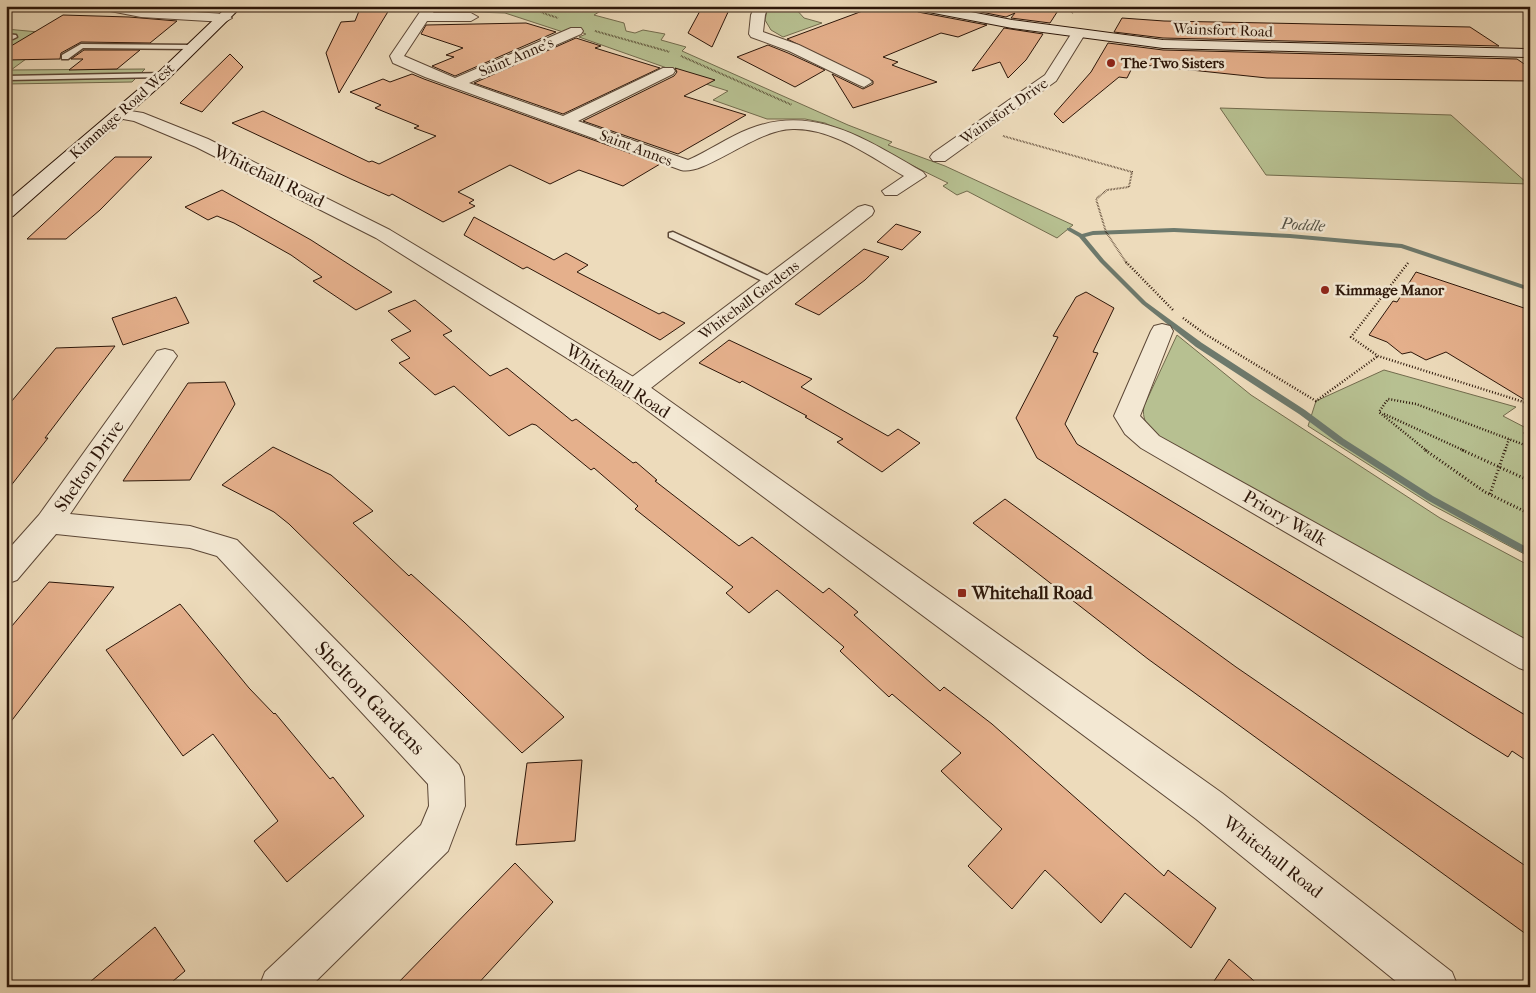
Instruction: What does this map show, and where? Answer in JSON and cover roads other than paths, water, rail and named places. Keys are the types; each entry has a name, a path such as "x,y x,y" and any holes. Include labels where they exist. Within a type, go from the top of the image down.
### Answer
{"street":[{"path":"105,6 141,13 225,18"},
{"path":"201,18 236,6"},
{"name":"Kimmage Road West","path":"6,212 164,75 236,6"},
{"path":"762,6 758,15 756,34 794,48 864,82"},
{"name":"Wainsfort Road","path":"918,6 1078,34 1163,44 1217,47 1530,53"},
{"name":"Saint Annes","path":"471,16 428,11 398,53 398,60 566,121 679,165 695,164 754,133 775,125 809,125 832,131 917,176 891,191"},
{"name":"Saint Anne's","path":"455,82 576,31"},
{"name":"Wainsfort Drive","path":"939,157 1051,78 1078,34"},
{"path":"566,121 668,71"},
{"name":"Whitehall Road","path":"118,114 136,116 202,143 383,234 634,389 1209,806 1436,987"},
{"name":"Whitehall Gardens","path":"634,389 865,211"},
{"name":"Priory Walk","path":"1162,331 1127,416 1134,428 1150,442 1530,658"},
{"name":"Shelton Drive","path":"6,572 49,523 165,356"},
{"name":"Shelton Gardens","path":"49,523 190,537 227,548 446,777 447,806 435,838 280,987"}],"lane":[{"path":"65,57 81,46 193,47"},
{"path":"6,78 164,75"},
{"path":"673,235 773,282"}],"waterway":[{"name":"Poddle","path":"1069,229 1081,236"},
{"name":"Poddle","path":"1081,236 1093,233 1174,230 1290,236 1402,246 1530,289"},
{"path":"1081,236 1102,261 1144,303 1199,345 1302,412 1341,441 1430,498 1530,553"}],"place":[{"name":"The Two Sisters","path":"1111,63"},
{"name":"Kimmage Manor","path":"1325,290"},
{"name":"Whitehall Road","path":"962,593"}]}
